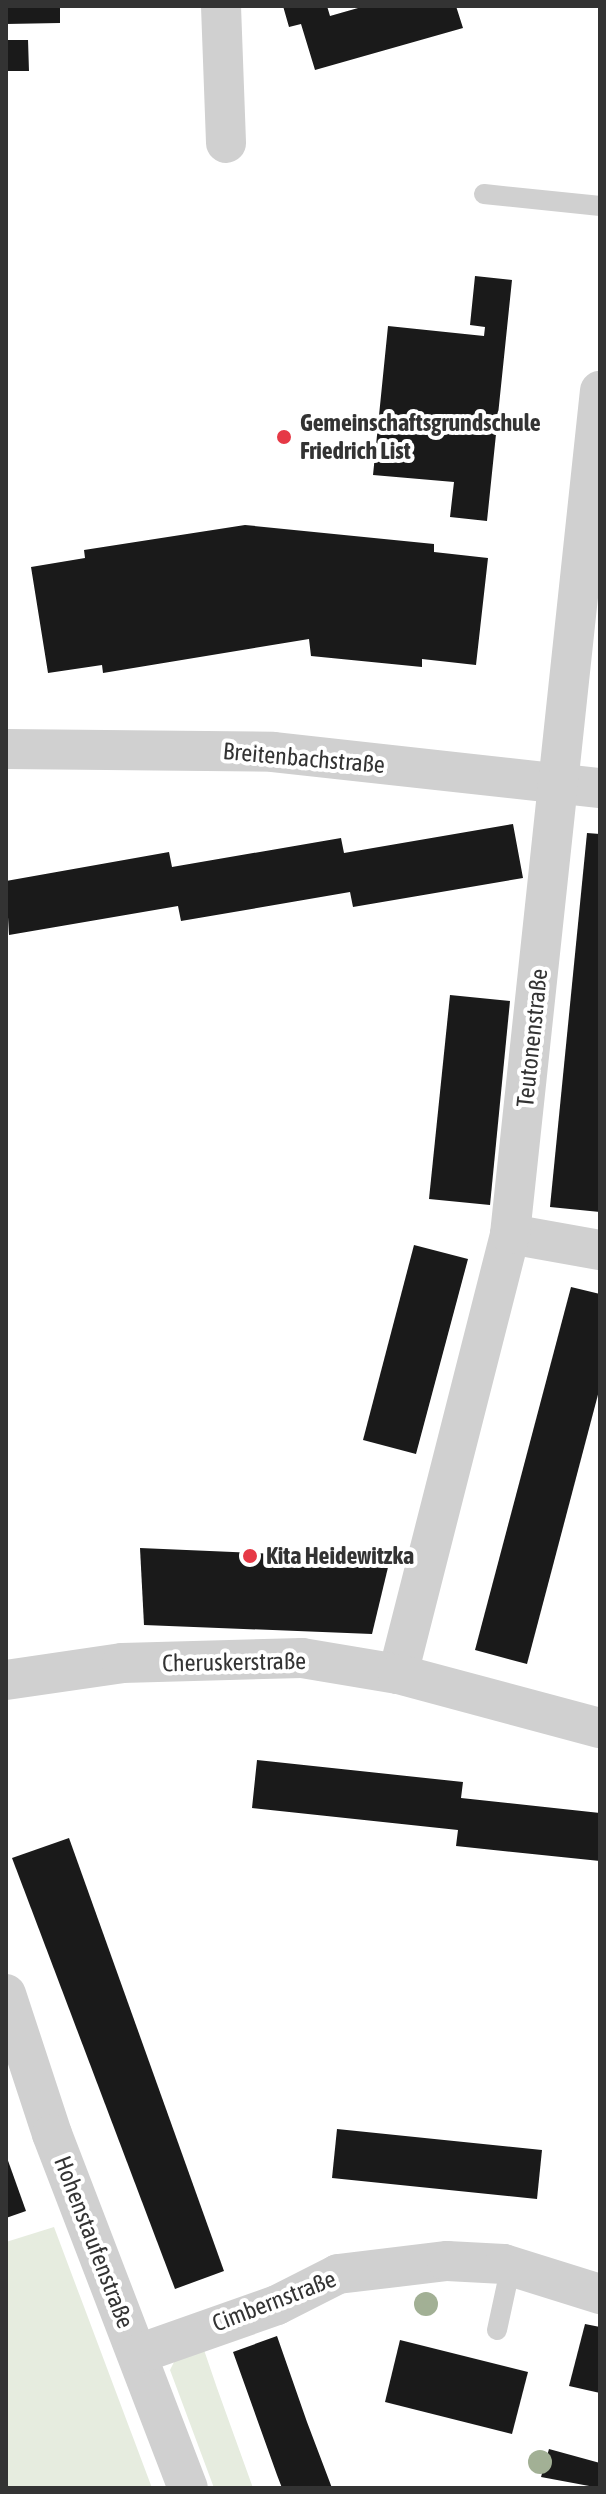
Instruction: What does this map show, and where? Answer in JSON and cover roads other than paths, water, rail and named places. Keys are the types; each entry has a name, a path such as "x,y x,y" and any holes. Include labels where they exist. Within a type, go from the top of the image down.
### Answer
{"street":[{"path":"221,6 226,143"},
{"name":"Teutonenstraße","path":"398,1674 510,1234 600,391"},
{"name":"Breitenbachstraße","path":"6,749 273,752 600,788"},
{"path":"510,1234 600,1250"},
{"name":"Cheruskerstraße","path":"6,1680 122,1663 302,1658 398,1674 600,1728"},
{"name":"Hohenstaufenstraße","path":"6,1994 52,2134 188,2488"},
{"name":"Cimbernstraße","path":"138,2354 277,2305 338,2274 447,2261 511,2265 549,2282 600,2294"}],"lane":[{"path":"484,194 600,206"},
{"path":"497,2330 511,2265"}],"place":[{"name":"Gemeinschaftsgrundschule Friedrich List","path":"284,437"},
{"name":"Kita Heidewitzka","path":"250,1556"}]}
